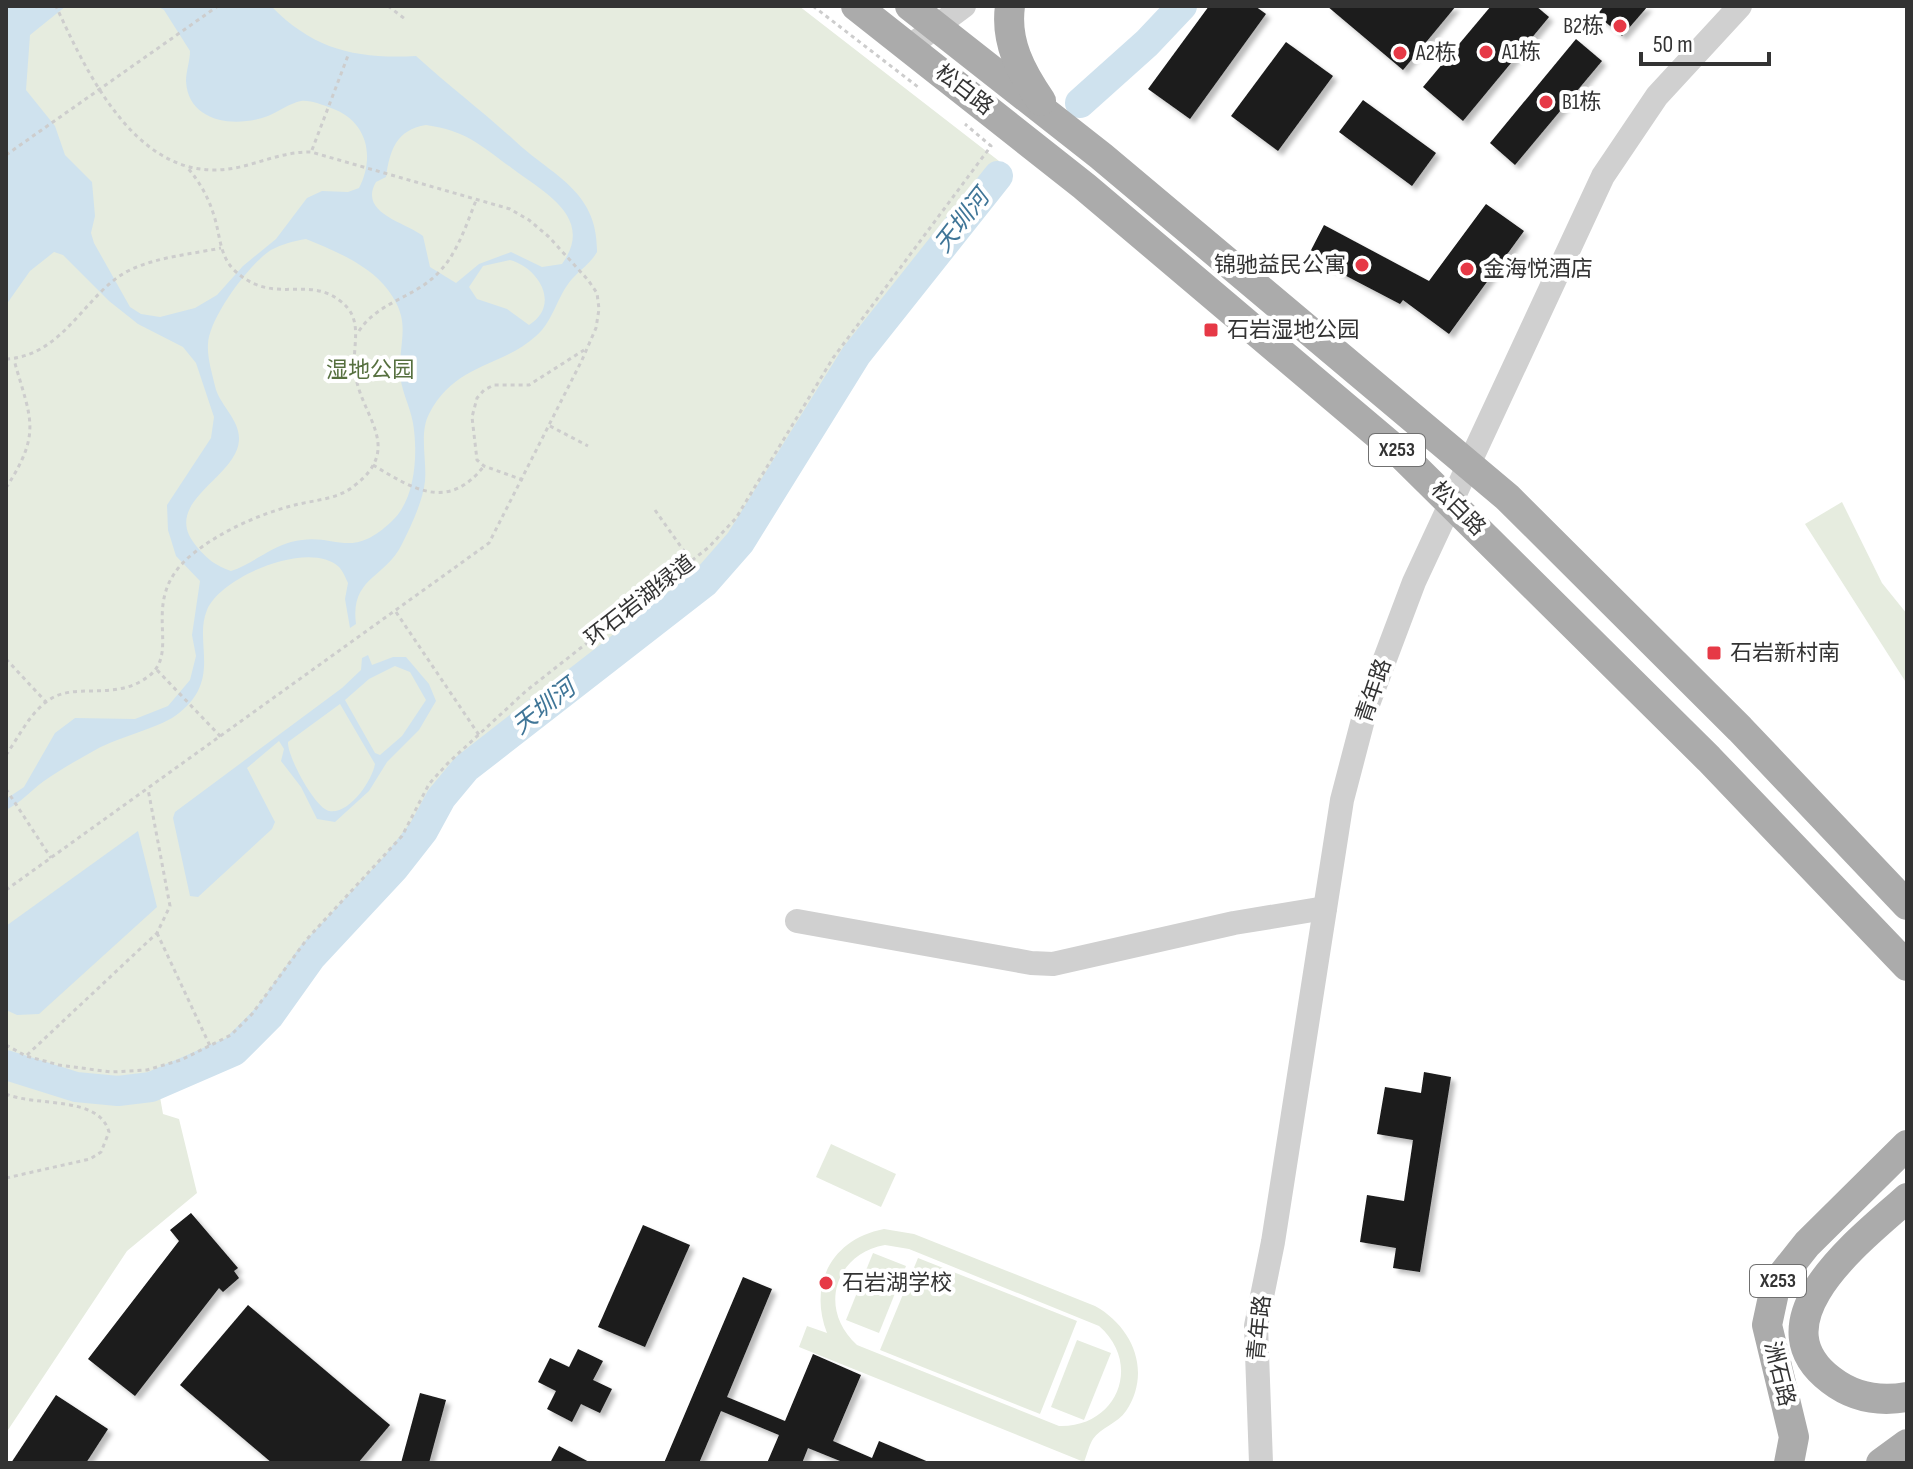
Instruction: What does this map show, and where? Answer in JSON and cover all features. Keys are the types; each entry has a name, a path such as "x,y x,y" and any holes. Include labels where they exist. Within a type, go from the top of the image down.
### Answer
{"main road":[{"name":"松白路","path":"856,6 1084,186 1390,444 1709,759 1898,957"},
{"path":"1010,6 1008,34 1012,48 1038,96 1060,124"},
{"name":"松白路","path":"927,14 1468,462 1671,659 1907,905"},
{"name":"X253","path":"1898,957 1907,975"},
{"name":"洲石路","path":"1789,1463 1794,1437 1767,1325 1776,1283 1798,1253 1907,1145"},
{"path":"1907,1198 1829,1270 1806,1314 1808,1348 1826,1376 1841,1388 1868,1398 1907,1397"},
{"path":"1881,1463 1907,1444"}],"street":[{"path":"909,47 927,14 964,6"},
{"name":"青年路","path":"1261,1463 1256,1326 1273,1242 1342,800 1365,712 1414,582 1603,176 1657,96 1740,6"},
{"path":"797,921 1031,963 1053,964 1234,923 1325,908"}],"path":[{"path":"6,755 46,702 67,694 111,692 133,687 156,669 164,644 161,599 178,568 206,546 256,517 351,489 369,474 378,451 378,429 354,374 358,333 352,315 342,301 325,291 280,292 257,286 230,266 221,248 210,202 186,166 135,133 97,91 56,6"},
{"path":"6,155 218,6"},
{"path":"388,6 405,19"},
{"path":"813,6 925,92"},
{"path":"311,152 349,53"},
{"name":"环石岩湖绿道","path":"6,1045 26,1056 59,1065 147,1070 211,1048 231,1035 252,1014 307,939 402,836 429,784 526,691 709,547 736,518 847,337 991,146 975,133"},
{"path":"6,890 489,543 550,426 596,328 599,309 597,293 588,280 529,220 477,198 311,152 288,151 216,170 186,166"},
{"path":"358,333 379,310 436,275 449,259 477,198"},
{"path":"6,359 43,346 65,330 93,299 131,269 221,248"},
{"path":"523,480 484,466 477,460 472,417 477,398 494,385 529,385 587,349"},
{"path":"6,488 22,462 32,434 14,358"},
{"path":"550,426 588,446"},
{"path":"373,465 404,484 436,494 459,490 484,466"},
{"path":"655,510 691,561"},
{"path":"396,612 479,735"},
{"path":"6,659 46,702"},
{"path":"156,669 221,737"},
{"path":"6,789 51,858"},
{"path":"26,1056 157,933 170,906 148,789"},
{"path":"157,933 211,1048"},
{"path":"6,1094 19,1100 88,1109 106,1122 109,1132 101,1152 90,1159 6,1178"}],"green space":[{"name":"湿地公园","path":"6,6 799,6 999,161 850,353 733,539 698,581 557,684 452,772 429,802 414,833 380,877 305,955 264,1012 229,1046 157,1080 163,1114 179,1119 197,1193 127,1251 6,1433"},
{"path":"1842,502 1882,583 1907,614 1907,684 1805,524"},
{"path":"831,1144 896,1174 881,1207 816,1177"},
{"path":"884,1229 914,1234 1095,1306 1120,1326 1138,1366 1134,1396 1123,1415 1093,1439 1084,1462 799,1347 807,1326 827,1333 822,1315 823,1281 838,1253 866,1234","holes":["885,1245 909,1249 1099,1326 1112,1341 1119,1358 1121,1375 1109,1405 1096,1417 1079,1424 1059,1426 857,1345 838,1316 835,1300 843,1271 868,1250"]},
{"path":"873,1253 906,1266 879,1333 846,1320"},
{"path":"918,1258 1077,1321 1040,1414 880,1350"},
{"path":"1077,1340 1111,1353 1084,1420 1051,1407"}],"water":[{"path":"6,6 66,6 30,35 26,90 55,126 65,155 92,182 95,216 91,233 94,243 130,307 141,314 160,317 195,308 217,295 243,266 276,239 307,198 322,191 348,192 359,188 367,163 364,140 353,121 316,103 301,101 268,116 242,122 216,119 204,114 189,95 186,81 190,51 164,10 157,6 271,6 303,33 337,49 374,56 416,56 570,186 590,213 595,231 597,252 567,286 542,330 508,355 465,375 440,397 429,414 424,438 425,481 419,505 395,556 363,587 358,597 356,624 350,628 345,599 348,583 339,567 325,559 308,557 287,560 247,575 229,585 207,610 203,636 203,676 190,703 168,720 106,745 70,764 6,810 6,799 24,787 55,733 75,718 135,719 168,706 190,680 196,656 192,635 200,581 176,556 168,530 167,505 211,438 214,417 196,363 183,347 138,324 109,301 63,255 54,252 30,271 6,305","holes":["426,125 472,140 562,208 573,233 571,248 562,264 542,267 511,252 479,264 456,283 430,267 423,236 378,209 372,193 376,182 386,177 396,143 408,131","306,239 350,259 380,281 395,301 403,329 400,377 415,435 411,488 400,512 392,521 364,540 353,543 306,539 291,542 231,571 204,555 188,531 187,517 193,504 226,467 235,454 239,440 236,425 215,386 208,344 215,320 232,292 262,257 284,244","510,260 530,271 545,298 539,317 529,325 507,309 477,299 469,287 483,266"]},
{"path":"368,655 372,665 393,657 406,657 429,684 436,701 419,730 387,762 369,791 335,822 317,819 301,787 281,761 284,749 279,741 247,768 275,822 272,829 198,897 190,896 173,818 175,812 342,688 361,670 362,658","holes":["395,666 410,672 426,700 402,736 380,755 375,753 345,700 369,679","340,704 375,764 369,779 352,802 337,811 329,811 323,808 303,781 288,742"]},
{"path":"138,831 157,907 39,1014 17,1015 6,1010 6,926"}],"building":[{"path":"1209,6 1255,6 1266,14 1190,119 1148,89"},
{"name":"A2栋","path":"1327,6 1456,6 1403,70"},
{"name":"A1栋","path":"1491,6 1536,6 1549,17 1463,121 1423,87"},
{"name":"B2栋","path":"1604,6 1648,6 1622,36 1597,15"},
{"name":"B1栋","path":"1576,39 1602,61 1515,165 1490,143"},
{"path":"1286,42 1333,76 1278,151 1231,116"},
{"path":"1363,100 1436,153 1412,186 1339,132"},
{"path":"1486,204 1524,231 1449,334 1403,300 1400,304 1308,256 1324,225 1429,281"},
{"path":"1424,1072 1451,1077 1420,1272 1393,1268 1396,1248 1360,1242 1367,1195 1404,1201 1413,1140 1377,1134 1385,1087 1421,1093"},
{"path":"191,1213 238,1268 234,1271 239,1278 223,1292 219,1288 135,1396 88,1359 179,1241 170,1230"},
{"path":"643,1225 690,1245 645,1347 598,1327"},
{"path":"743,1277 772,1289 727,1397 785,1421 813,1354 861,1375 833,1441 872,1458 879,1441 931,1463 845,1463 808,1448 802,1463 767,1463 779,1435 721,1411 699,1463 664,1463"},
{"path":"248,1305 390,1425 358,1463 272,1463 180,1385"},
{"path":"578,1349 603,1361 593,1380 612,1389 600,1413 581,1404 572,1422 547,1409 556,1391 538,1382 550,1358 569,1367"},
{"path":"420,1393 446,1400 429,1463 401,1463"},
{"path":"56,1395 108,1429 86,1463 11,1463"},
{"path":"559,1446 591,1463 550,1463"}],"waterway":[{"name":"天圳河","path":"1080,103 1147,43 1182,6"},
{"name":"天圳河","path":"6,1065 76,1087 118,1091 151,1087 234,1051 269,1016 311,957 394,868 423,831 441,798 466,768 704,583 740,542 856,355 998,176"}],"place":[{"name":"B2栋","path":"1620,26"},
{"name":"A1栋","path":"1486,52"},
{"name":"A2栋","path":"1400,53"},
{"name":"B1栋","path":"1546,102"},
{"name":"锦驰益民公寓","path":"1362,265"},
{"name":"金海悦酒店","path":"1467,269"},
{"name":"石岩湿地公园","path":"1211,330"},
{"name":"石岩新村南","path":"1714,653"},
{"name":"石岩湖学校","path":"826,1283"}]}
